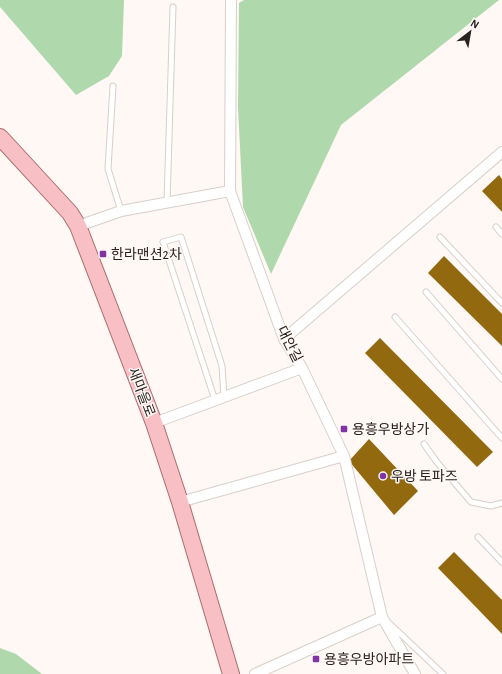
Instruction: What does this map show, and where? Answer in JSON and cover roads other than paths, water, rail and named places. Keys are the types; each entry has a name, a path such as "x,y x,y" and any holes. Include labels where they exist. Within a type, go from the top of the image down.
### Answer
{"main road":[{"name":"새마을로","path":"0,137 70,213 78,226 154,423 180,502 231,674"}],"street":[{"name":"대안길","path":"231,0 230,191 284,339 302,368 344,456 382,617 415,674"},
{"path":"284,339 502,152"},
{"path":"78,226 121,211 230,191"},
{"path":"154,423 302,368"},
{"path":"180,502 344,456"},
{"path":"255,674 382,617"}],"lane":[{"path":"167,202 173,7"},
{"path":"112,86 108,169 121,211"},
{"path":"496,227 502,234"},
{"path":"214,400 163,242 181,237 222,366 224,397"},
{"path":"440,237 502,303"},
{"path":"426,292 502,380"},
{"path":"395,317 502,438"},
{"path":"424,444 440,466 471,502 491,506 502,503"},
{"path":"478,537 502,562"},
{"path":"382,617 443,674"}],"place":[{"name":"한라맨션2차","path":"103,254"},
{"name":"용흥우방상가","path":"344,429"},
{"name":"우방 토파즈","path":"383,476"},
{"name":"용흥우방아파트","path":"316,659"}]}
